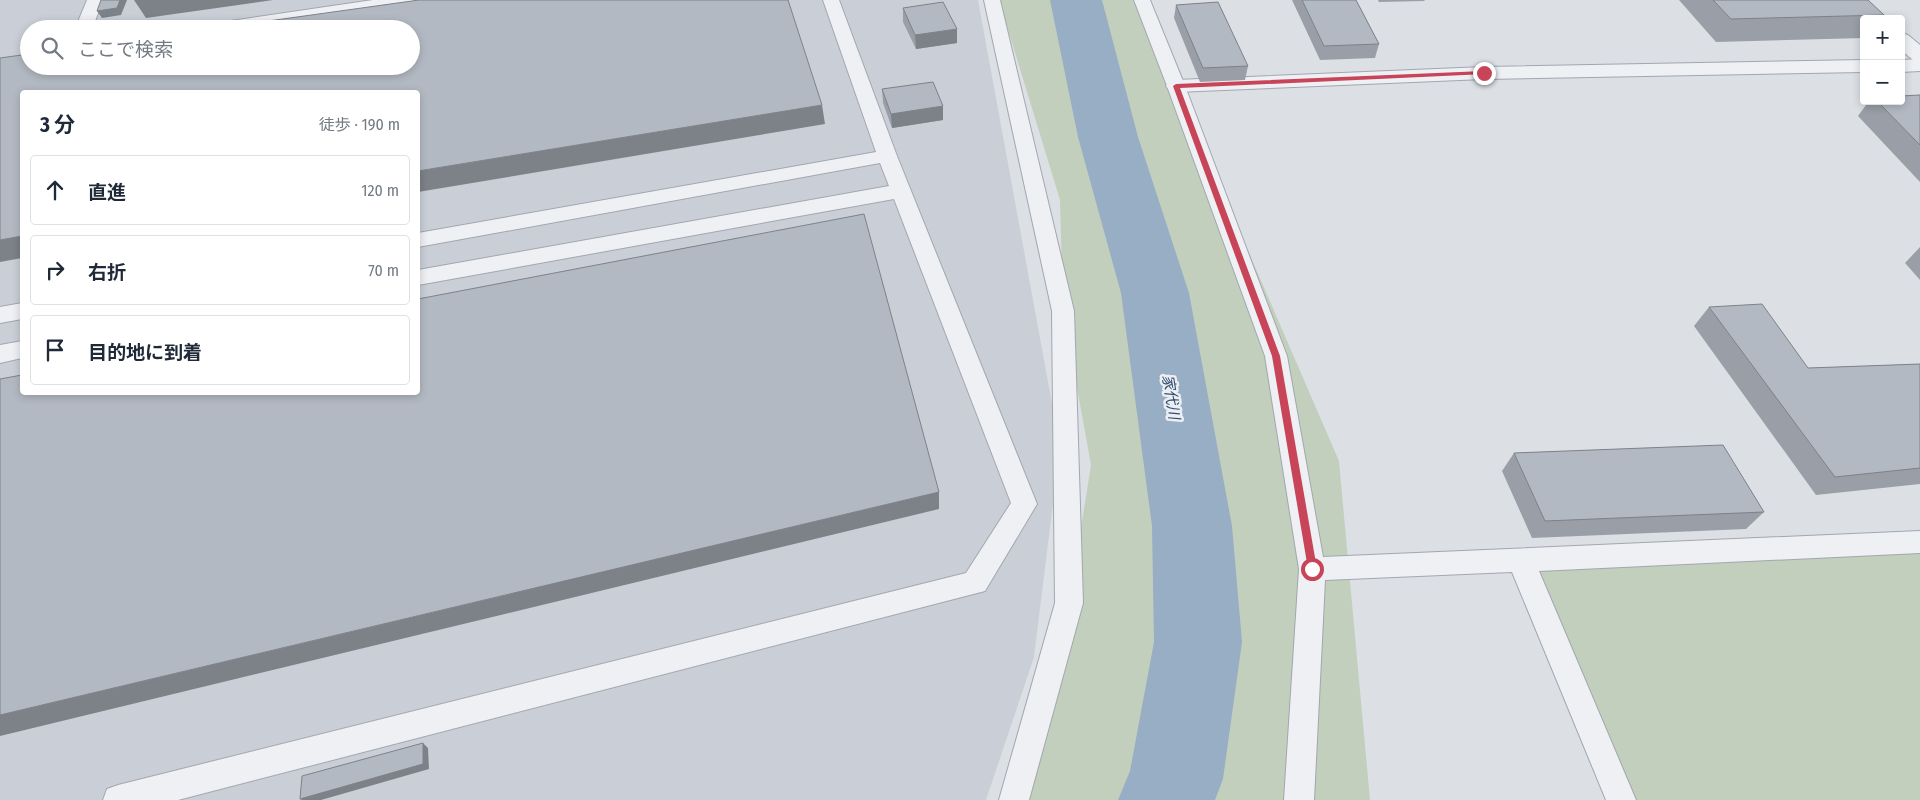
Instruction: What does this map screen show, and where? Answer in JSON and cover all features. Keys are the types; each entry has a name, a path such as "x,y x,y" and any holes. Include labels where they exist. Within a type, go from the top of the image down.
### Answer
{"street":[{"path":"1905,43 1920,56"},
{"path":"1905,66 1920,65"},
{"path":"1176,86 1484,73 1860,66"}],"lane":[{"path":"87,20 95,0"},
{"path":"271,20 407,0"},
{"path":"118,800 975,583 1024,504 900,191 831,0"},
{"path":"992,0 1063,310 1069,603 1014,800"},
{"path":"1142,0 1176,86 1276,356 1312,569 1299,800"},
{"path":"420,240 887,156"},
{"path":"420,278 900,191"},
{"path":"0,314 20,310"},
{"path":"0,354 20,350"},
{"path":"1312,569 1920,542"},
{"path":"1520,560 1621,800"}],"shaded area":[{"path":"0,0 978,0 1060,447 1034,657 986,800 0,800"}],"green space":[{"path":"999,0 1141,0 1339,461 1370,800 1019,800 1069,603 1091,465 1063,311 1060,200"},
{"path":"1920,543 1920,800 1625,800 1534,566"}],"building":[{"path":"101,0 120,0 117,8 97,11"},
{"path":"419,0 788,0 822,105 420,171 420,90 20,90 20,236 0,240 0,58 20,55 20,75 420,75 420,20 276,20"},
{"path":"1302,0 1356,0 1379,44 1324,46"},
{"path":"1713,0 1868,0 1884,15 1860,15 1731,19"},
{"path":"943,2 957,29 915,35 903,8"},
{"path":"1218,2 1248,66 1203,68 1176,5"},
{"path":"933,82 943,106 891,114 882,89"},
{"path":"1920,95 1920,145 1881,105 1905,105 1905,96"},
{"path":"864,214 939,492 0,715 0,379 20,375 20,395 420,395 420,299"},
{"path":"1762,304 1808,368 1920,364 1920,468 1835,477 1709,307"},
{"path":"1723,445 1764,512 1545,521 1514,453"},
{"path":"423,743 423,764 300,799 302,776"}],"waterway":[{"name":"家代川","path":"1076,0 1108,137 1155,293 1192,526 1198,642 1176,779 1166,800"}],"route":[{"path":"1312,569 1276,356 1176,86 1484,73"}]}
